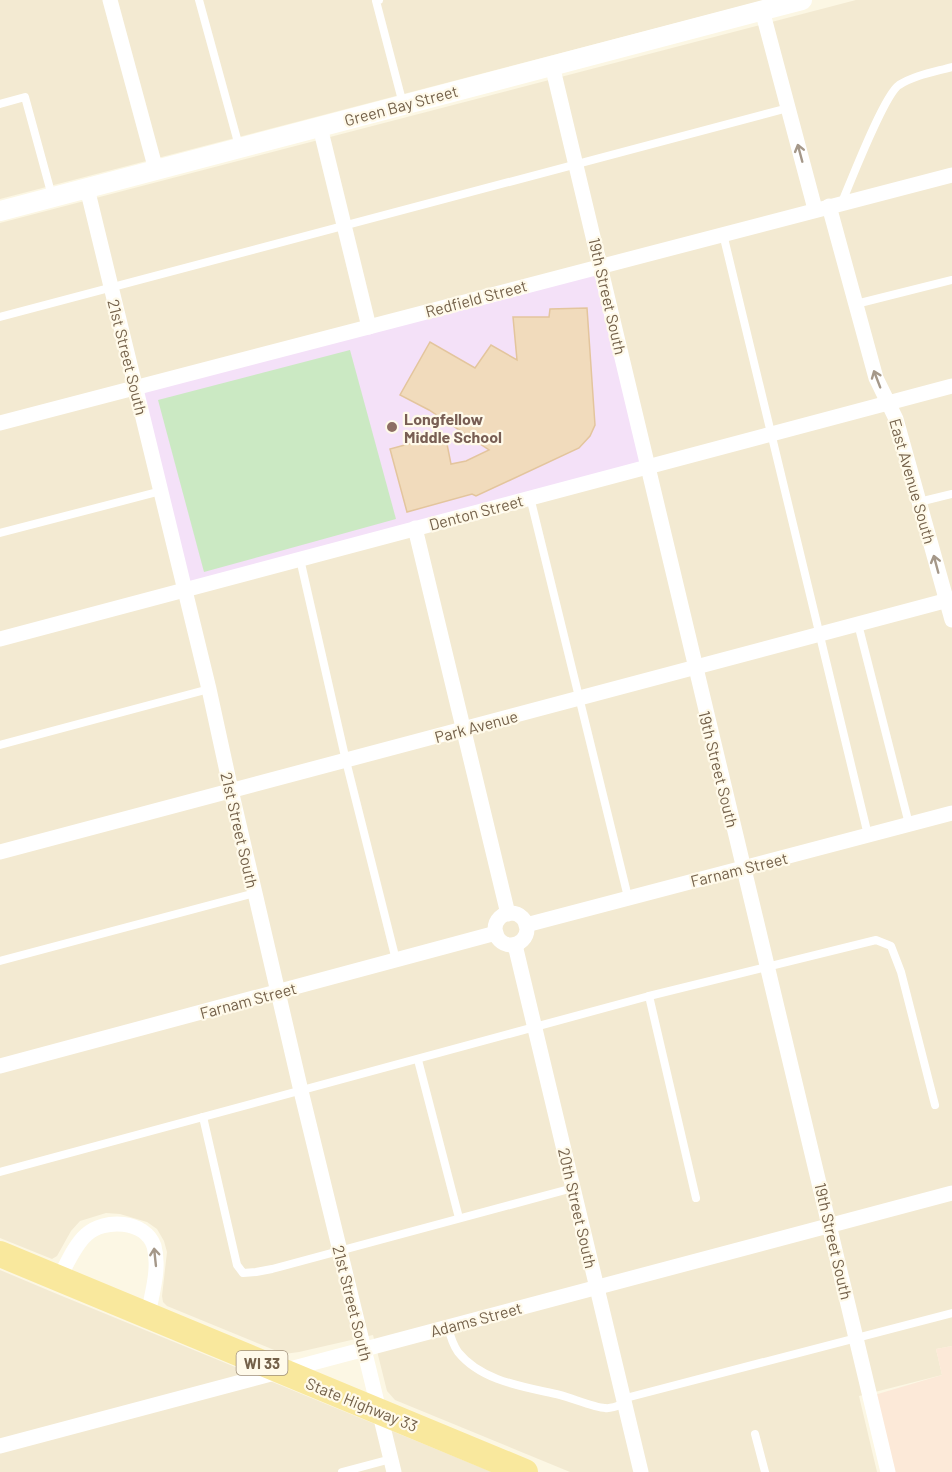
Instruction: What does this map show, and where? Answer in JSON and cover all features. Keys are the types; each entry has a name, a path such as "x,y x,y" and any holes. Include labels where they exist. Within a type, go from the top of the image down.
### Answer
{"main road":[{"name":"State Highway 33","path":"0,1254 525,1472"}],"street":[{"path":"110,0 156,170"},
{"name":"Green Bay Street","path":"0,211 770,6 802,0"},
{"name":"East Avenue South","path":"770,6 788,108 829,206 876,378 896,419 949,600 952,620"},
{"name":"19th Street South","path":"552,65 888,1472"},
{"path":"320,127 369,327"},
{"name":"Redfield Street","path":"0,423 952,175"},
{"name":"21st Street South","path":"87,188 209,688 301,1091 392,1465"},
{"name":"Denton Street","path":"0,639 952,386"},
{"path":"415,528 508,914"},
{"name":"Park Avenue","path":"0,852 949,600"},
{"name":"Farnam Street","path":"526,926 628,897 952,813"},
{"path":"508,914 517,915 526,926 526,935 515,945 501,941 496,933 499,919 508,914"},
{"name":"Farnam Street","path":"0,1066 496,933"},
{"name":"20th Street South","path":"515,945 641,1472"},
{"name":"Adams Street","path":"0,1446 952,1193"},
{"path":"59,1278 79,1242 94,1229 113,1224 142,1230 153,1243 156,1259 148,1315"}],"lane":[{"path":"199,0 240,148"},
{"path":"379,0 376,1 404,105"},
{"path":"829,206 896,86 916,76 952,67"},
{"path":"0,104 25,97 52,197"},
{"path":"0,317 577,166 788,108"},
{"path":"723,234 868,835"},
{"path":"856,304 952,280"},
{"path":"0,533 161,491"},
{"path":"919,502 952,494"},
{"path":"530,497 628,897"},
{"path":"300,559 346,761 396,960"},
{"path":"858,624 909,824"},
{"path":"0,745 209,688"},
{"path":"0,961 255,893"},
{"path":"0,1172 649,996 876,940 891,946 901,972 935,1105"},
{"path":"649,996 696,1198"},
{"path":"418,1060 459,1218"},
{"path":"203,1117 237,1265 243,1273 272,1269 573,1188"},
{"path":"448,1327 453,1343 466,1360 490,1375 508,1383 605,1408 856,1337 952,1313"},
{"path":"755,1434 765,1472"},
{"path":"342,1472 392,1465"}],"shaded area":[{"path":"0,0 765,0 0,199"},
{"path":"856,0 952,0 952,1346 936,1349 942,1375 859,1396 877,1472 570,1472 395,1400 387,1391 373,1335 284,1354 167,1306 162,1296 167,1252 157,1229 147,1222 120,1214 106,1213 80,1221 71,1231 57,1256 52,1259 0,1238 0,223"},
{"name":"Longfellow Middle School","path":"601,265 648,466 185,589 136,388"},
{"path":"0,1270 57,1294 492,1472 0,1472"},
{"path":"952,1346 952,1472 888,1472 871,1396 942,1375 936,1349"}],"green space":[{"path":"350,350 396,519 204,572 158,400"}],"building":[{"path":"587,308 595,425 590,436 579,448 476,496 472,494 407,512 390,449 445,434 451,464 466,461 489,450 429,410 400,395 430,342 475,368 491,345 517,360 513,317 549,317 550,309"}],"place":[{"name":"Longfellow Middle School","path":"392,427"}]}
